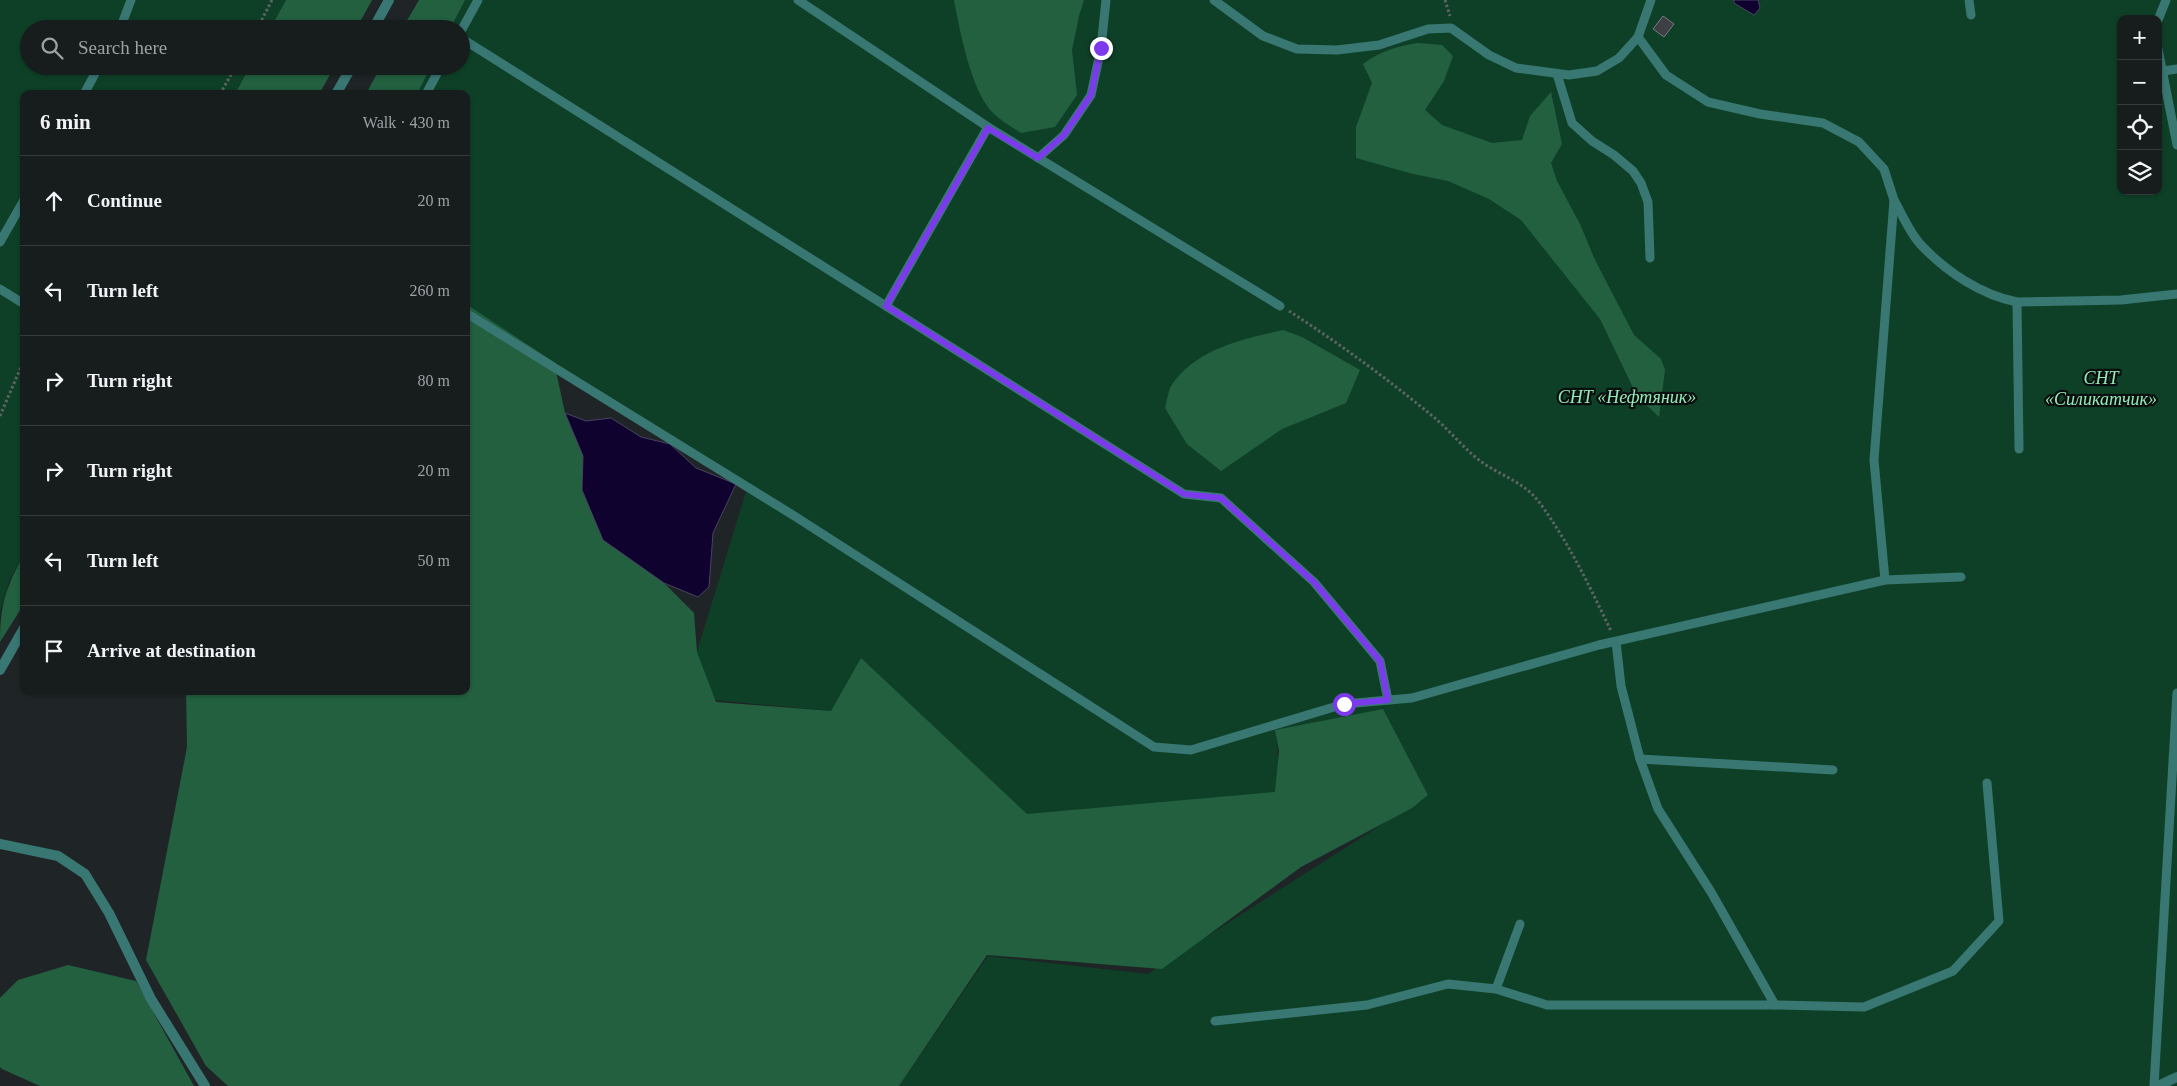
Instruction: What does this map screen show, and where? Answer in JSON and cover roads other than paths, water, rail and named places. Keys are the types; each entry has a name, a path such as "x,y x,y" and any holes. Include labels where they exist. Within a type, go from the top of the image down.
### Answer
{"street":[{"path":"378,20 389,0"},
{"path":"338,90 347,75"},
{"path":"0,670 20,635"},
{"path":"0,844 58,856 85,874 108,913 151,999 205,1086"},
{"path":"2158,1086 2177,1077"}],"lane":[{"path":"123,20 131,0"},
{"path":"467,20 478,0"},
{"path":"798,0 988,128 1280,306"},
{"path":"1038,158 1064,135 1091,95 1101,48 1106,0"},
{"path":"1214,0 1263,36 1297,49 1337,50 1379,45 1428,29 1451,28 1490,55 1516,68 1569,75 1597,70 1619,58 1638,37 1651,0"},
{"path":"1969,0 1971,16"},
{"path":"2160,15 2166,0"},
{"path":"1638,37 1666,75 1708,102 1760,114 1823,124 1858,142 1884,169 1894,200 1921,245 1967,284 2006,300 2017,302 2122,300 2177,294"},
{"path":"470,44 1184,494 1221,498 1314,582 1380,661 1388,700"},
{"path":"2160,60 2177,145"},
{"path":"2163,71 2177,69"},
{"path":"1557,74 1572,124 1633,171 1641,183 1648,202 1650,258"},
{"path":"86,90 94,75"},
{"path":"428,90 436,75"},
{"path":"886,306 988,128"},
{"path":"1885,580 1874,460 1894,200"},
{"path":"0,242 20,207"},
{"path":"0,289 20,302"},
{"path":"2017,302 2019,449"},
{"path":"470,315 804,522 1154,747 1191,750 1344,704 1412,698 1599,645 1885,580 1961,577"},
{"path":"1616,642 1621,686 1640,759 1658,809 1711,892 1776,1004"},
{"path":"2154,1086 2177,693"},
{"path":"1640,759 1832,770"},
{"path":"1215,1021 1367,1005 1448,984 1496,989 1547,1005 1776,1004 1864,1007 1953,971 1999,921 1987,783"},
{"path":"1496,989 1520,924"}],"park label":[{"name":"СНТ «Силикатчик»","path":"2101,388"},
{"name":"СНТ «Нефтяник»","path":"1627,397"}]}
